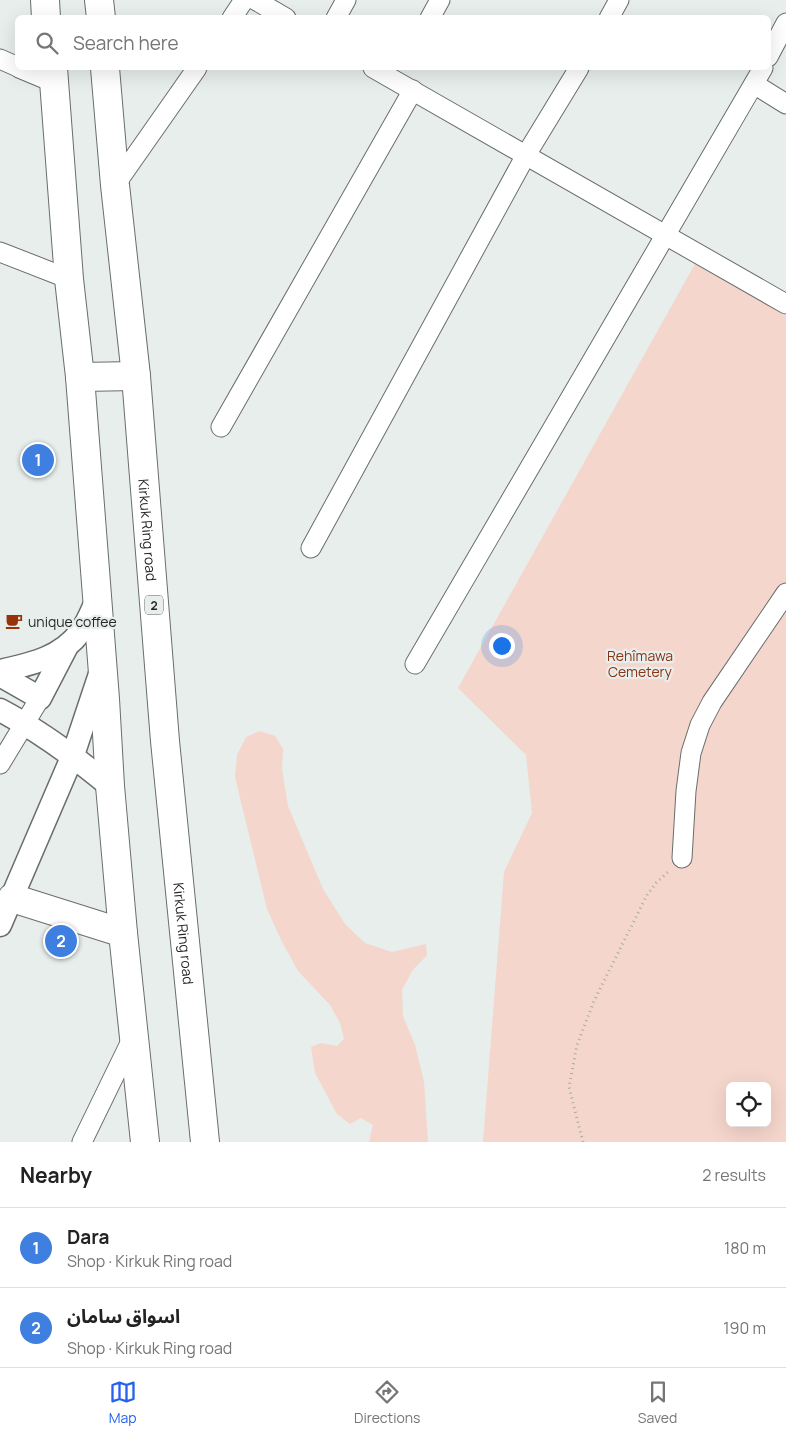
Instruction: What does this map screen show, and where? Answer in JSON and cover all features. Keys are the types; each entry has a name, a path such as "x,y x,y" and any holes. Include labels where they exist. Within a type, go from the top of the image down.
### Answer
{"highway":[{"path":"44,0 46,15"},
{"path":"99,0 101,15"},
{"name":"Kirkuk Ring road","path":"105,70 115,185 136,376 165,741 205,1142"},
{"path":"54,75 69,279 80,377 110,786 145,1142"},
{"path":"80,377 136,376"},
{"path":"12,898 123,933"}],"street":[{"path":"234,15 244,0"},
{"path":"255,0 281,15"},
{"path":"338,15 346,0"},
{"path":"432,15 440,0"},
{"path":"611,15 619,0"},
{"path":"771,50 786,23"},
{"path":"0,59 15,66"},
{"path":"32,70 54,75"},
{"path":"115,185 196,70"},
{"path":"382,70 396,73 413,90 786,304"},
{"path":"311,548 526,155 578,70"},
{"path":"416,664 762,70"},
{"path":"754,84 786,104"},
{"path":"221,427 413,90"},
{"path":"0,252 69,279"},
{"path":"682,858 686,791 691,754 700,725 712,702 786,594"},
{"path":"0,764 40,698 66,648 82,630 97,600"},
{"path":"0,671 46,659 66,648"},
{"path":"0,925 73,755 102,667"},
{"path":"0,675 40,698"},
{"path":"0,710 24,723 73,755 110,786"},
{"path":"82,1142 134,1034"}],"path":[{"path":"583,1142 569,1087 577,1045 594,1001 646,895 682,858"}],"green space":[{"name":"Rehîmawa Cemetery","path":"696,262 786,316 786,1142 483,1142 504,872 532,813 526,755 458,688"},
{"path":"260,731 275,736 283,749 282,769 288,806 323,889 345,924 365,943 392,952 426,944 427,955 412,971 402,990 403,1016 415,1045 424,1082 428,1142 369,1142 373,1125 361,1118 350,1124 337,1114 315,1073 311,1047 321,1043 337,1046 344,1039 340,1023 330,1005 298,971 267,909 235,777 237,755 246,737"}],"place":[{"name":"Dara","path":"38,460"},
{"name":"unique coffee","path":"14,621"},
{"name":"اسواق سامان","path":"61,941"}]}
